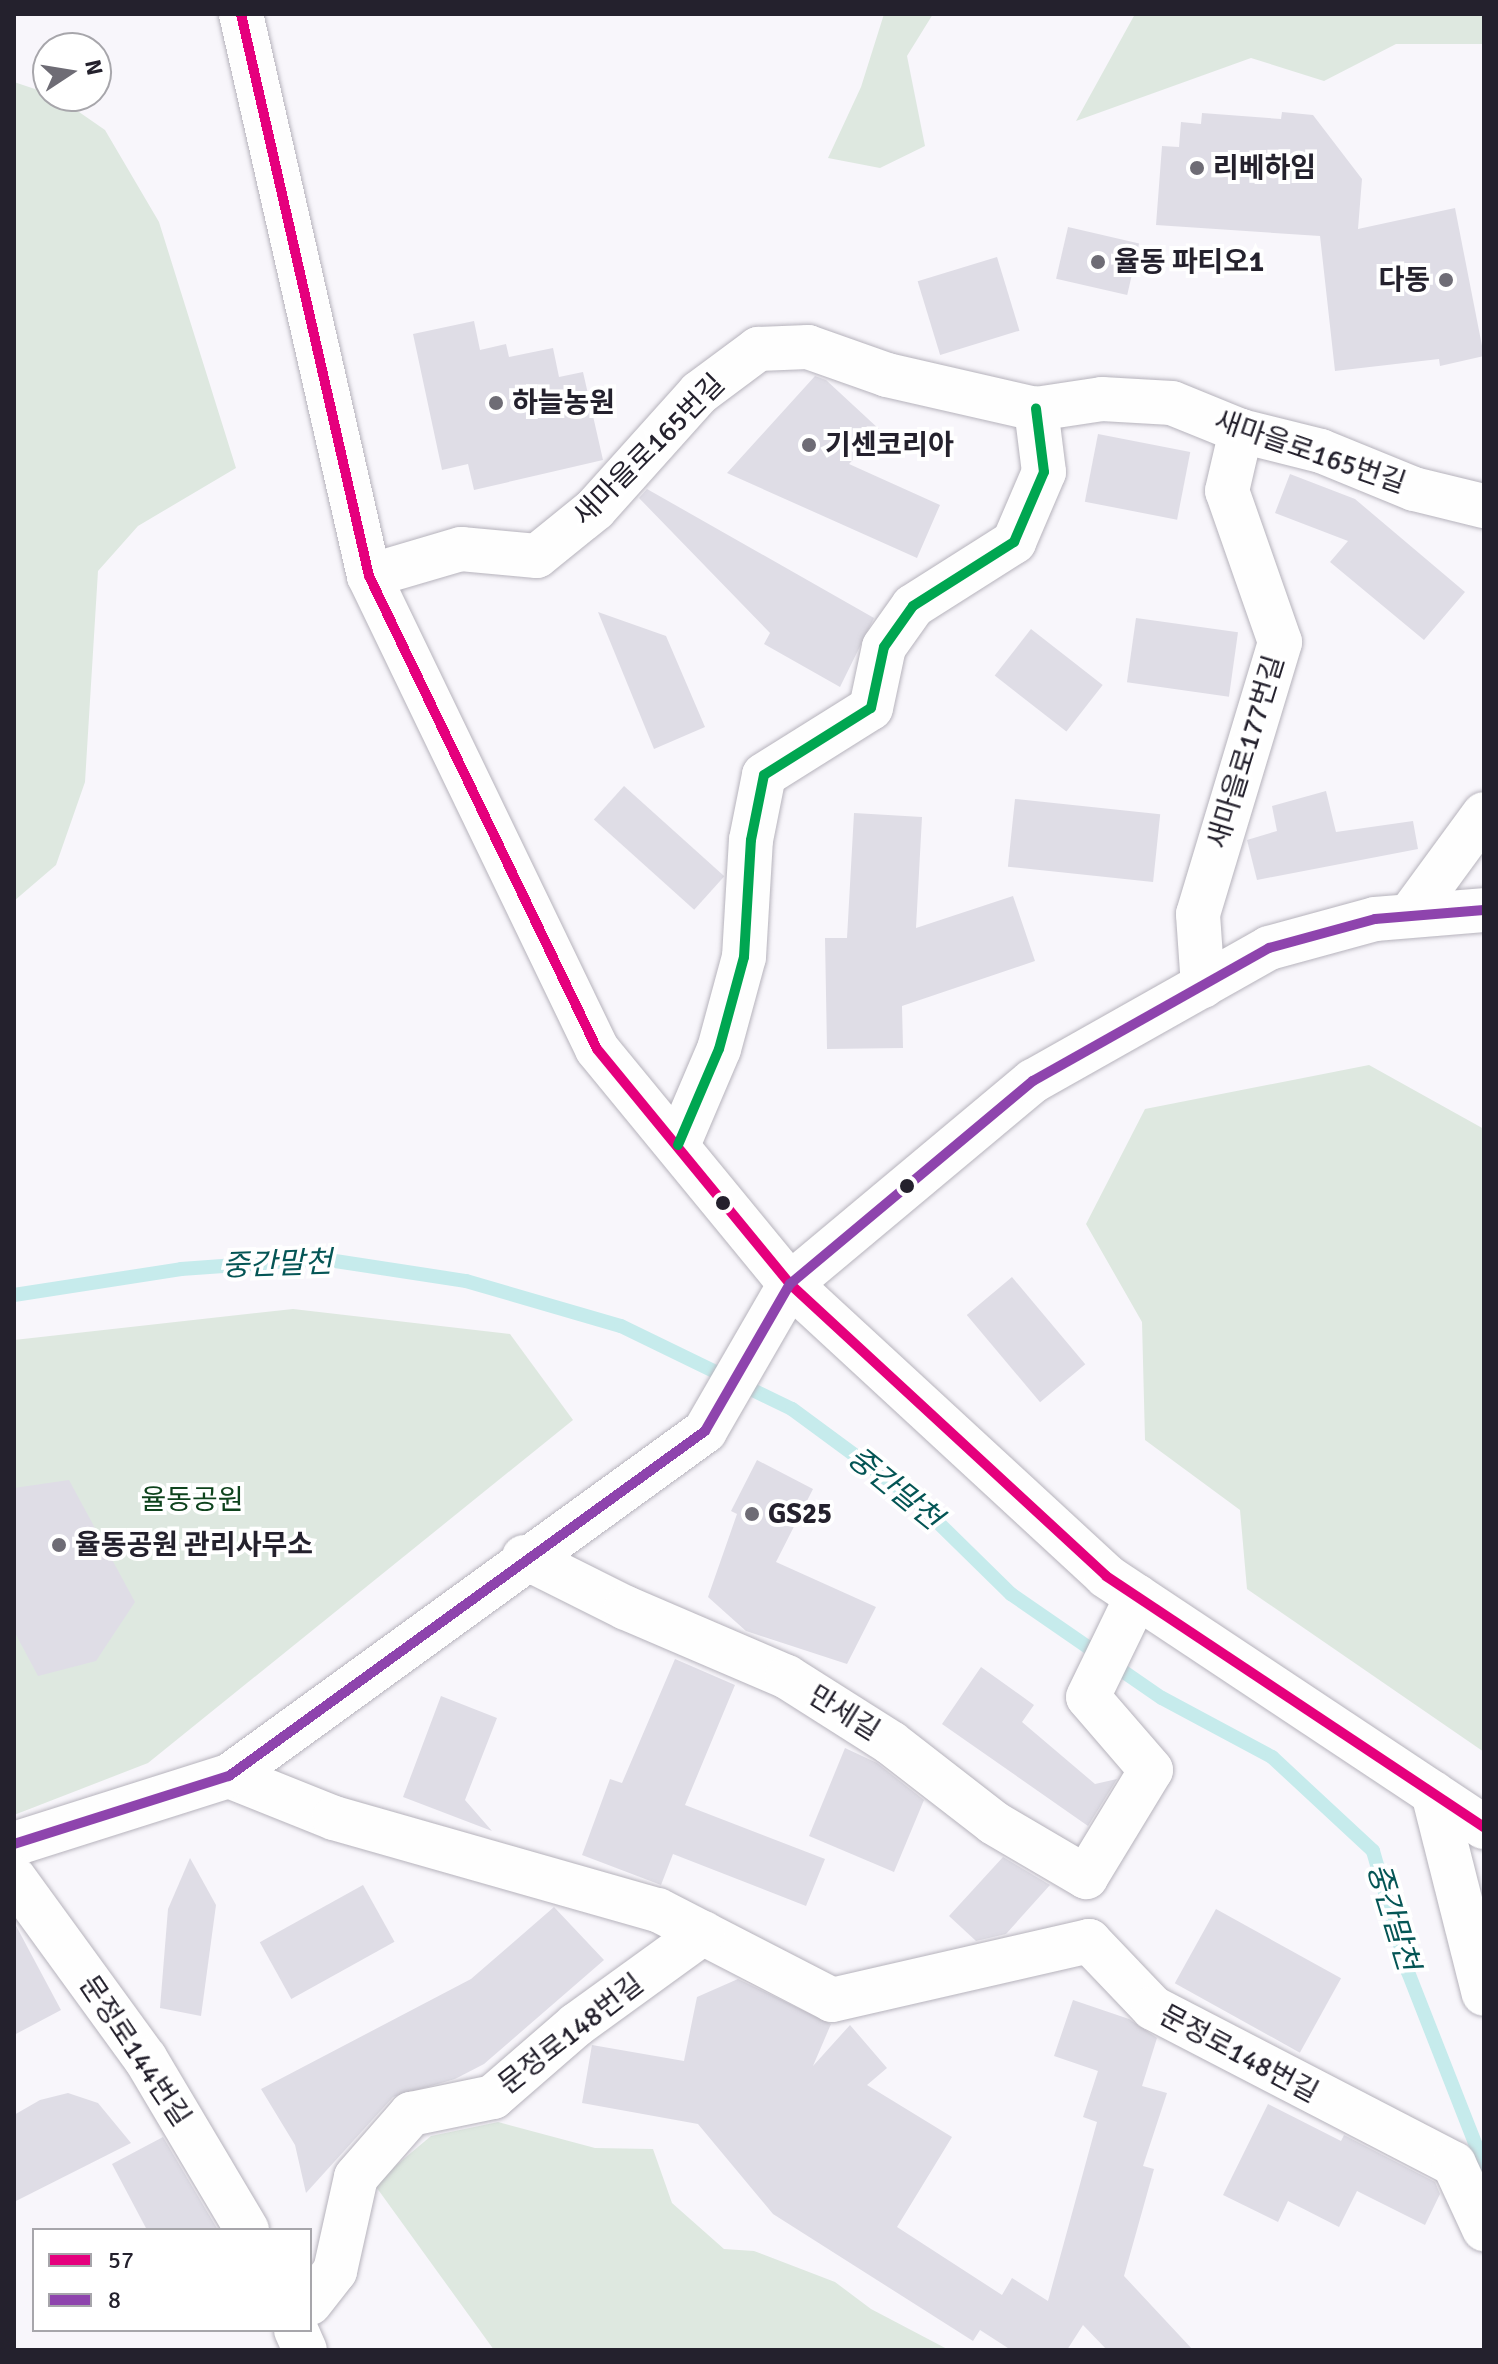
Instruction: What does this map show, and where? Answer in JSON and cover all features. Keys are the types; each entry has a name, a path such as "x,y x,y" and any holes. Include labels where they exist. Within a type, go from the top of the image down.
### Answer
{"street":[{"path":"241,14 369,576 597,1049 790,1284 1106,1576 1128,1615 1433,1793 1484,1827"},
{"name":"새마을로165번길","path":"369,576 461,549 537,556 595,509 699,393 758,349 808,347 887,375 1036,409 1102,399 1172,403 1241,431 1321,451 1414,489 1484,506"},
{"path":"678,1145 719,1049 744,957 751,840 764,775 871,708 884,647 913,606 1014,542 1044,472 1036,409"},
{"name":"새마을로177번길","path":"1203,986 1198,914 1280,642 1227,491 1241,431"},
{"path":"1410,915 1484,814"},
{"path":"14,1844 229,1776 524,1557 705,1431 716,1417 790,1284 1033,1081 1269,948 1375,919 1484,910"},
{"name":"만세길","path":"524,1557 626,1608 787,1677 891,1743 994,1823 1086,1877"},
{"path":"229,1776 334,1818 658,1910 832,2000 1089,1941 1086,1877 1151,1770 1088,1697 1128,1615"},
{"path":"1433,1793 1484,1994"},
{"name":"문정로144번길","path":"14,1878 145,2058 246,2228"},
{"name":"문정로148번길","path":"312,2300 335,2271 356,2177 411,2114 493,2097 576,2025 703,1933"},
{"name":"문정로148번길","path":"1089,1941 1153,2008 1454,2164 1484,2229"}],"green space":[{"path":"884,14 933,14 907,56 925,146 880,168 828,158 861,87"},
{"path":"1135,14 1484,14 1484,44 1396,44 1324,81 1251,58 1076,121"},
{"path":"14,82 32,88 32,112 79,112 105,130 159,222 236,468 138,526 98,571 85,782 56,865 14,901"},
{"path":"1369,1065 1484,1129 1484,1752 1247,1589 1240,1510 1145,1440 1142,1322 1086,1224 1145,1109"},
{"name":"율동공원","path":"293,1309 510,1334 573,1420 148,1763 14,1815 14,1340"},
{"path":"498,2122 595,2148 653,2149 672,2203 724,2249 754,2251 835,2282 871,2309 949,2350 494,2350 374,2184 431,2136"}],"building":[{"path":"1282,112 1313,115 1362,179 1358,229 1455,208 1484,356 1440,366 1439,359 1335,371 1320,236 1156,225 1162,146 1179,147 1181,122 1201,124 1202,113 1281,119"},
{"name":"율동 파티오1","path":"1068,227 1139,243 1127,295 1056,279"},
{"path":"997,257 1020,331 940,355 918,281"},
{"name":"하늘농원","path":"474,321 480,350 506,344 509,357 553,348 559,377 583,372 603,460 474,490 468,464 442,470 413,334"},
{"path":"815,376 826,380 880,430 849,464 940,505 917,558 727,473"},
{"path":"1098,434 1190,452 1177,520 1085,502"},
{"path":"1290,474 1355,499 1465,592 1424,640 1330,562 1348,541 1275,513"},
{"path":"647,489 874,618 840,687 764,644 770,633 639,498"},
{"path":"598,612 666,636 705,727 654,749"},
{"path":"1136,618 1238,632 1229,697 1127,682"},
{"path":"1031,629 1103,685 1066,732 995,675"},
{"path":"624,786 724,876 694,910 594,819"},
{"path":"1326,791 1336,832 1413,821 1418,849 1257,880 1247,840 1277,831 1272,806"},
{"path":"1015,799 1160,814 1153,882 1008,867"},
{"path":"854,813 922,817 916,928 1013,896 1035,961 902,1006 903,1048 827,1049 825,938 847,938"},
{"path":"1012,1277 1085,1364 1040,1402 967,1315"},
{"path":"757,1460 813,1489 776,1562 876,1607 847,1664 746,1631 708,1597 737,1514 731,1511"},
{"name":"율동공원 관리사무소","path":"69,1480 135,1602 96,1661 38,1676 14,1631 14,1488"},
{"path":"675,1659 735,1685 685,1805 825,1859 806,1906 673,1854 661,1885 582,1855 610,1779 622,1783"},
{"path":"981,1667 1034,1705 1022,1722 1095,1784 1117,1779 1088,1826 942,1724"},
{"path":"441,1696 497,1718 465,1800 492,1831 403,1797"},
{"path":"845,1748 877,1763 924,1800 894,1872 809,1836"},
{"path":"1003,1857 1050,1885 1006,1934 976,1941 949,1916"},
{"path":"190,1858 216,1905 201,2016 160,2008 168,1909"},
{"path":"363,1885 395,1942 291,1999 260,1942"},
{"path":"554,1907 604,1960 484,2064 455,2079 393,2097 306,2193 295,2145 261,2089 471,1979"},
{"path":"1216,1909 1341,1978 1300,2053 1175,1983"},
{"path":"14,1922 61,2010 14,2035"},
{"path":"738,1979 831,2024 813,2066 850,2025 887,2068 867,2085 952,2137 897,2227 1002,2295 1012,2278 1048,2301 1097,2122 1083,2117 1098,2071 1054,2056 1073,2000 1129,2019 1157,2038 1142,2086 1167,2093 1143,2166 1154,2169 1124,2276 1193,2350 1107,2350 1083,2325 1067,2350 1011,2350 980,2330 973,2341 773,2214 698,2124 582,2103 592,2045 684,2061 697,1997"},
{"path":"68,2093 98,2103 131,2143 14,2202 14,2115 40,2100"},
{"path":"1268,2104 1341,2141 1344,2135 1435,2182 1440,2194 1425,2225 1357,2191 1339,2227 1288,2201 1278,2222 1223,2195"},
{"path":"163,2137 217,2228 146,2228 112,2164"}],"waterway":[{"name":"중간말천","path":"14,1295 181,1269 322,1259 466,1281 621,1326 792,1409 914,1499 1011,1594 1162,1698 1272,1757 1373,1851 1408,1972 1484,2166"}],"transit line":[{"name":"57","path":"241,14 369,576 597,1049 790,1284 1106,1576 1484,1827"},
{"path":"678,1145 719,1049 744,957 751,840 764,775 871,708 884,647 913,606 1014,542 1044,472 1036,409"},
{"name":"8","path":"14,1844 229,1776 705,1431 790,1284 1033,1081 1269,948 1375,919 1484,910"}],"place":[{"name":"리베하임","path":"1197,168"},
{"name":"율동 파티오1","path":"1098,262"},
{"name":"다동","path":"1446,280"},
{"name":"하늘농원","path":"496,403"},
{"name":"기센코리아","path":"809,445"},
{"name":"GS25","path":"752,1514"},
{"name":"율동공원 관리사무소","path":"59,1545"}]}
